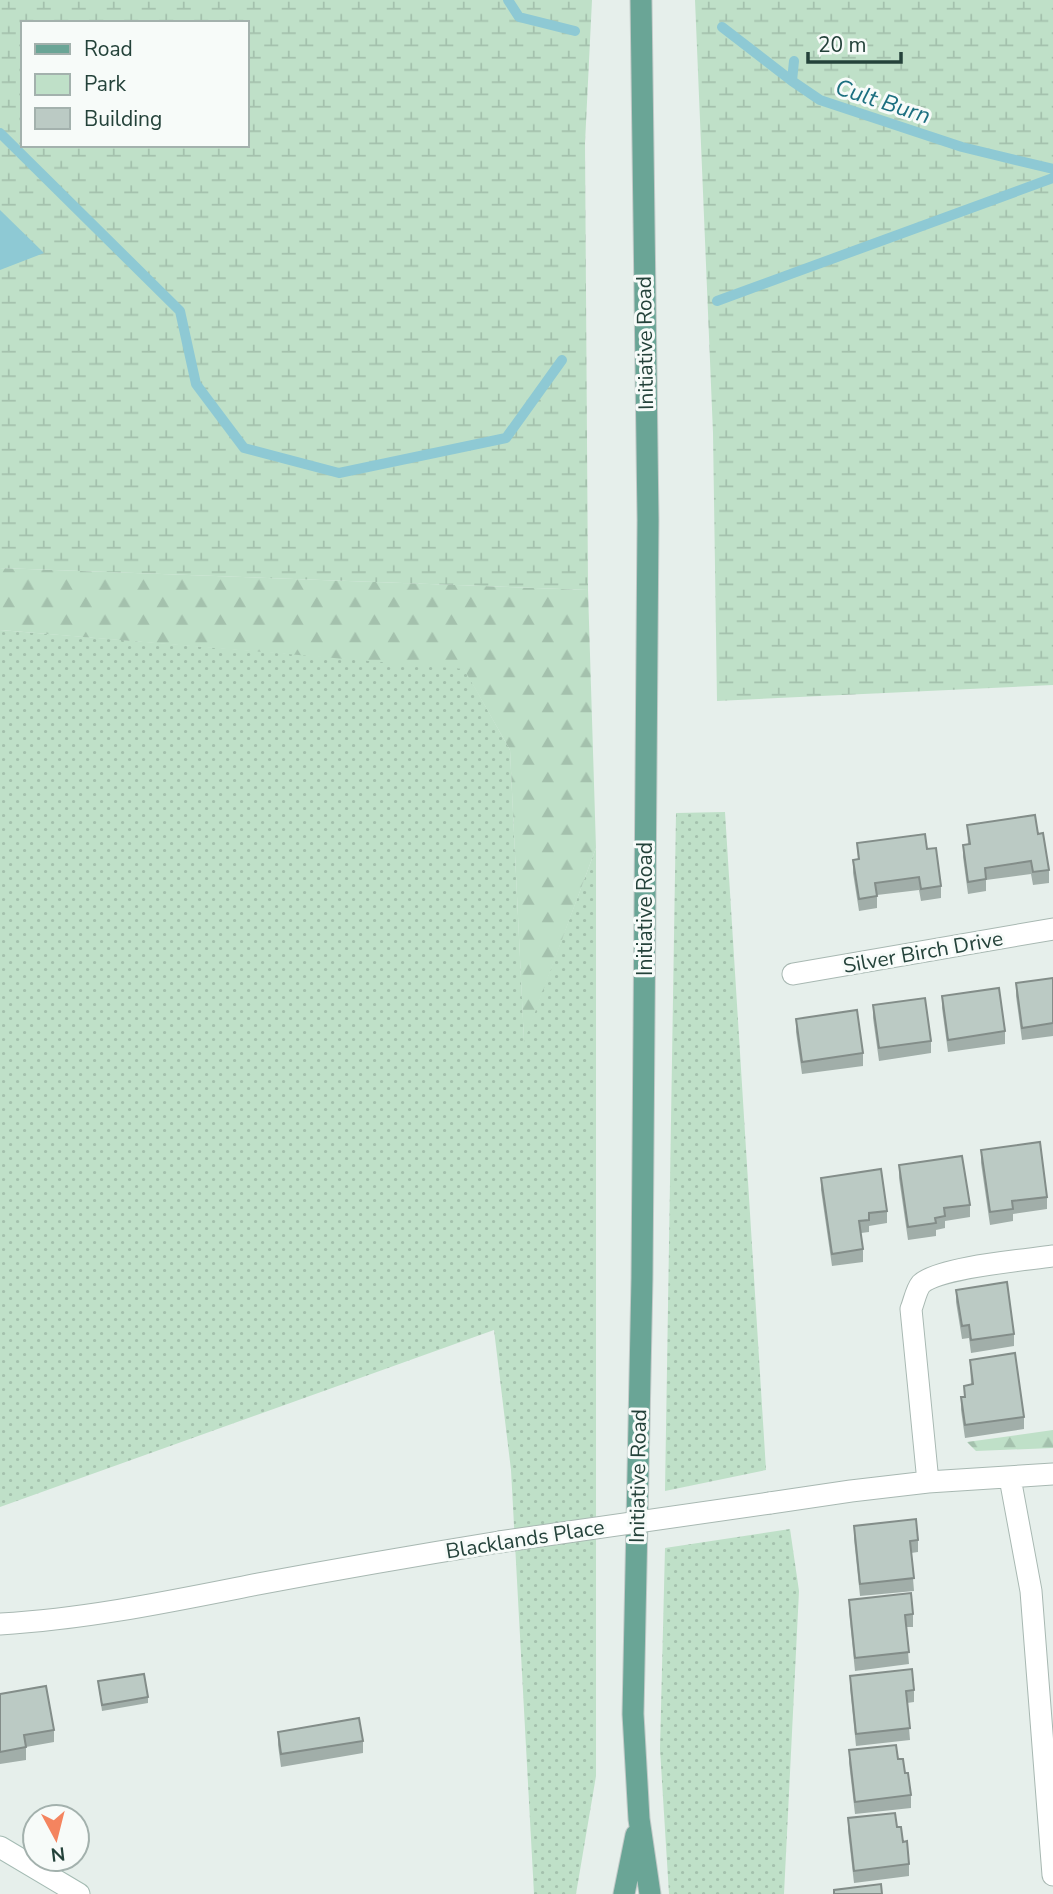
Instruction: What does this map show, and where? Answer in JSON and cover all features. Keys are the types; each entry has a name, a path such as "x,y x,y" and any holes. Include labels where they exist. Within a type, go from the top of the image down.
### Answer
{"main road":[{"name":"Initiative Road","path":"641,0 648,520 642,1264 633,1714 639,1819 650,1894"},
{"name":"Initiative Road","path":"624,1894 639,1819"}],"street":[{"name":"Silver Birch Drive","path":"793,974 1053,929"},
{"path":"928,1482 911,1309 920,1285 931,1278 958,1269 1053,1256"},
{"name":"Blacklands Place","path":"0,1624 47,1622 112,1612 499,1542 851,1491 928,1482 1053,1475"},
{"path":"1010,1478 1031,1591 1053,1875"},
{"path":"0,1847 79,1894"}],"green space":[{"path":"0,0 592,0 585,143 588,590 0,568"},
{"path":"695,0 1053,0 1053,685 717,701 713,433"},
{"path":"0,568 588,590 596,848 524,1042 510,750 464,669 0,630"},
{"path":"0,630 464,668 510,750 524,1040 596,848 596,1776 576,1894 534,1894 511,1470 494,1330 0,1507"},
{"path":"725,812 766,1470 665,1491 676,813"},
{"path":"1053,1430 1053,1448 976,1451 967,1442"},
{"path":"790,1529 799,1591 784,1894 669,1894 660,1749 665,1548"}],"water":[{"path":"0,210 44,253 0,270"}],"building":[{"path":"1035,815 1038,834 1043,833 1049,870 1033,872 1031,861 985,868 986,879 968,882 963,845 970,844 967,825"},
{"path":"925,834 927,849 936,848 941,886 921,889 919,877 875,883 877,896 859,899 853,860 859,859 857,843"},
{"path":"1053,978 1053,1023 1022,1028 1016,983"},
{"path":"999,988 1005,1031 948,1040 942,996"},
{"path":"925,998 931,1041 879,1048 873,1005"},
{"path":"857,1010 863,1053 802,1062 796,1019"},
{"path":"1040,1142 1047,1197 1012,1201 1013,1209 990,1212 981,1150"},
{"path":"962,1156 970,1205 944,1208 945,1216 935,1218 936,1223 908,1227 899,1165"},
{"path":"881,1169 887,1211 869,1213 869,1220 859,1221 863,1249 832,1254 821,1178"},
{"path":"1007,1282 1014,1334 971,1340 969,1325 962,1326 956,1290"},
{"path":"1015,1353 1024,1417 965,1425 961,1397 965,1397 964,1386 973,1384 970,1360"},
{"path":"916,1519 918,1540 910,1541 914,1578 860,1584 854,1526"},
{"path":"911,1593 913,1614 905,1615 909,1652 855,1658 849,1600"},
{"path":"912,1669 914,1690 906,1691 910,1728 856,1734 850,1676"},
{"path":"144,1674 148,1697 102,1705 98,1681"},
{"path":"46,1686 54,1730 24,1735 26,1747 0,1752 0,1694"},
{"path":"359,1718 363,1741 281,1754 278,1732"},
{"path":"896,1745 898,1759 903,1759 905,1773 908,1773 911,1795 855,1802 849,1750"},
{"path":"895,1813 903,1842 907,1841 909,1864 854,1871 848,1818"},
{"path":"881,1884 882,1894 834,1894 834,1890"}],"waterway":[{"name":"Cult Burn","path":"508,0 519,17 575,31"},
{"name":"Cult Burn","path":"722,27 820,100 962,147 1053,169"},
{"path":"792,81 794,61"},
{"path":"0,133 180,311 196,384 244,448 339,473 506,438 562,360"},
{"path":"717,301 1053,178"}]}
